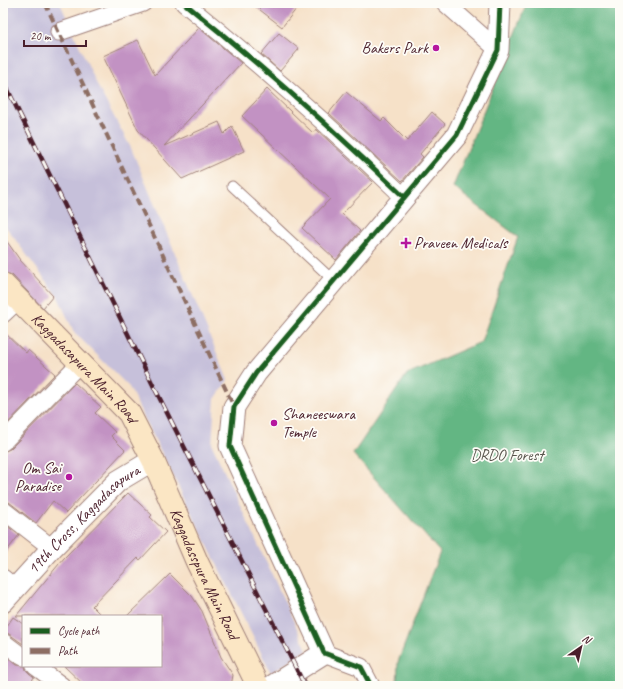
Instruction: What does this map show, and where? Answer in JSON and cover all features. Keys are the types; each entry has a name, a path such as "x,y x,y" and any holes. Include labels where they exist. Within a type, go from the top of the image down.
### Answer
{"main road":[{"name":"Kaggadasapura Main Road","path":"3,284 129,413 152,460"},
{"name":"Kaggadasspura Main Road","path":"152,460 197,562 258,686"}],"street":[{"path":"58,32 143,3"},
{"path":"184,3 221,33 321,121 404,197"},
{"path":"445,3 498,50"},
{"path":"371,686 361,667 324,653 230,446 234,407 256,373 457,135 498,50 500,3"},
{"path":"3,314 19,299"},
{"path":"3,442 80,363"},
{"name":"19th Cross, Kaggadasapura","path":"7,589 52,548 118,481 152,460"},
{"path":"3,510 52,548"},
{"path":"3,642 22,656"},
{"path":"272,686 324,653"},
{"path":"36,667 62,686"}],"lane":[{"path":"232,186 334,281"}],"shaded area":[{"path":"3,3 60,3 99,89 131,148 228,380 215,399 212,445 307,650 271,673 129,387 74,332 58,297 3,223"}],"green space":[{"name":"DRDO Forest","path":"527,3 620,3 620,686 397,686 398,662 440,552 353,454 407,374 481,342 518,237 453,187"}],"building":[{"path":"251,3 301,3 282,27"},
{"path":"199,28 241,63 164,146 219,122 224,134 232,126 244,151 182,179 138,130 103,56 138,40 155,75"},
{"path":"279,33 299,49 280,71 261,54"},
{"path":"267,89 313,133 316,129 373,182 342,214 360,231 336,260 302,228 330,199 242,116"},
{"path":"346,92 381,121 384,118 407,141 432,112 445,124 420,154 423,157 402,181 329,113"},
{"path":"3,236 20,260 53,296 43,308 12,275 3,272"},
{"path":"3,331 26,353 28,350 55,374 3,428"},
{"path":"75,383 101,407 95,413 115,432 111,436 125,450 66,513 53,501 36,523 9,502 3,500 3,452 10,449"},
{"path":"128,493 152,515 150,517 166,532 140,560 138,558 92,606 101,615 16,616 64,558"},
{"path":"3,523 19,535 3,556"},
{"path":"170,574 192,596 202,611 221,657 233,675 231,686 85,686 65,667 162,667 162,615 128,615"},
{"path":"13,617 22,623 22,643 9,634 3,632"},
{"path":"3,654 17,665 25,667 26,670 34,677 29,686 3,686"}],"railway":[{"path":"3,80 155,389 305,686"}],"marked path":[{"path":"45,3 234,407"}],"cycle path":[{"path":"184,3 296,98 404,197"},
{"path":"371,686 361,667 324,653 230,446 234,407 256,373 457,135 498,50 500,3"}],"place":[{"name":"Bakers Park","path":"436,48"},
{"name":"Praveen Medicals","path":"406,243"},
{"name":"Shaneeswara Temple","path":"274,423"},
{"name":"Om Sai Paradise","path":"69,477"}]}
